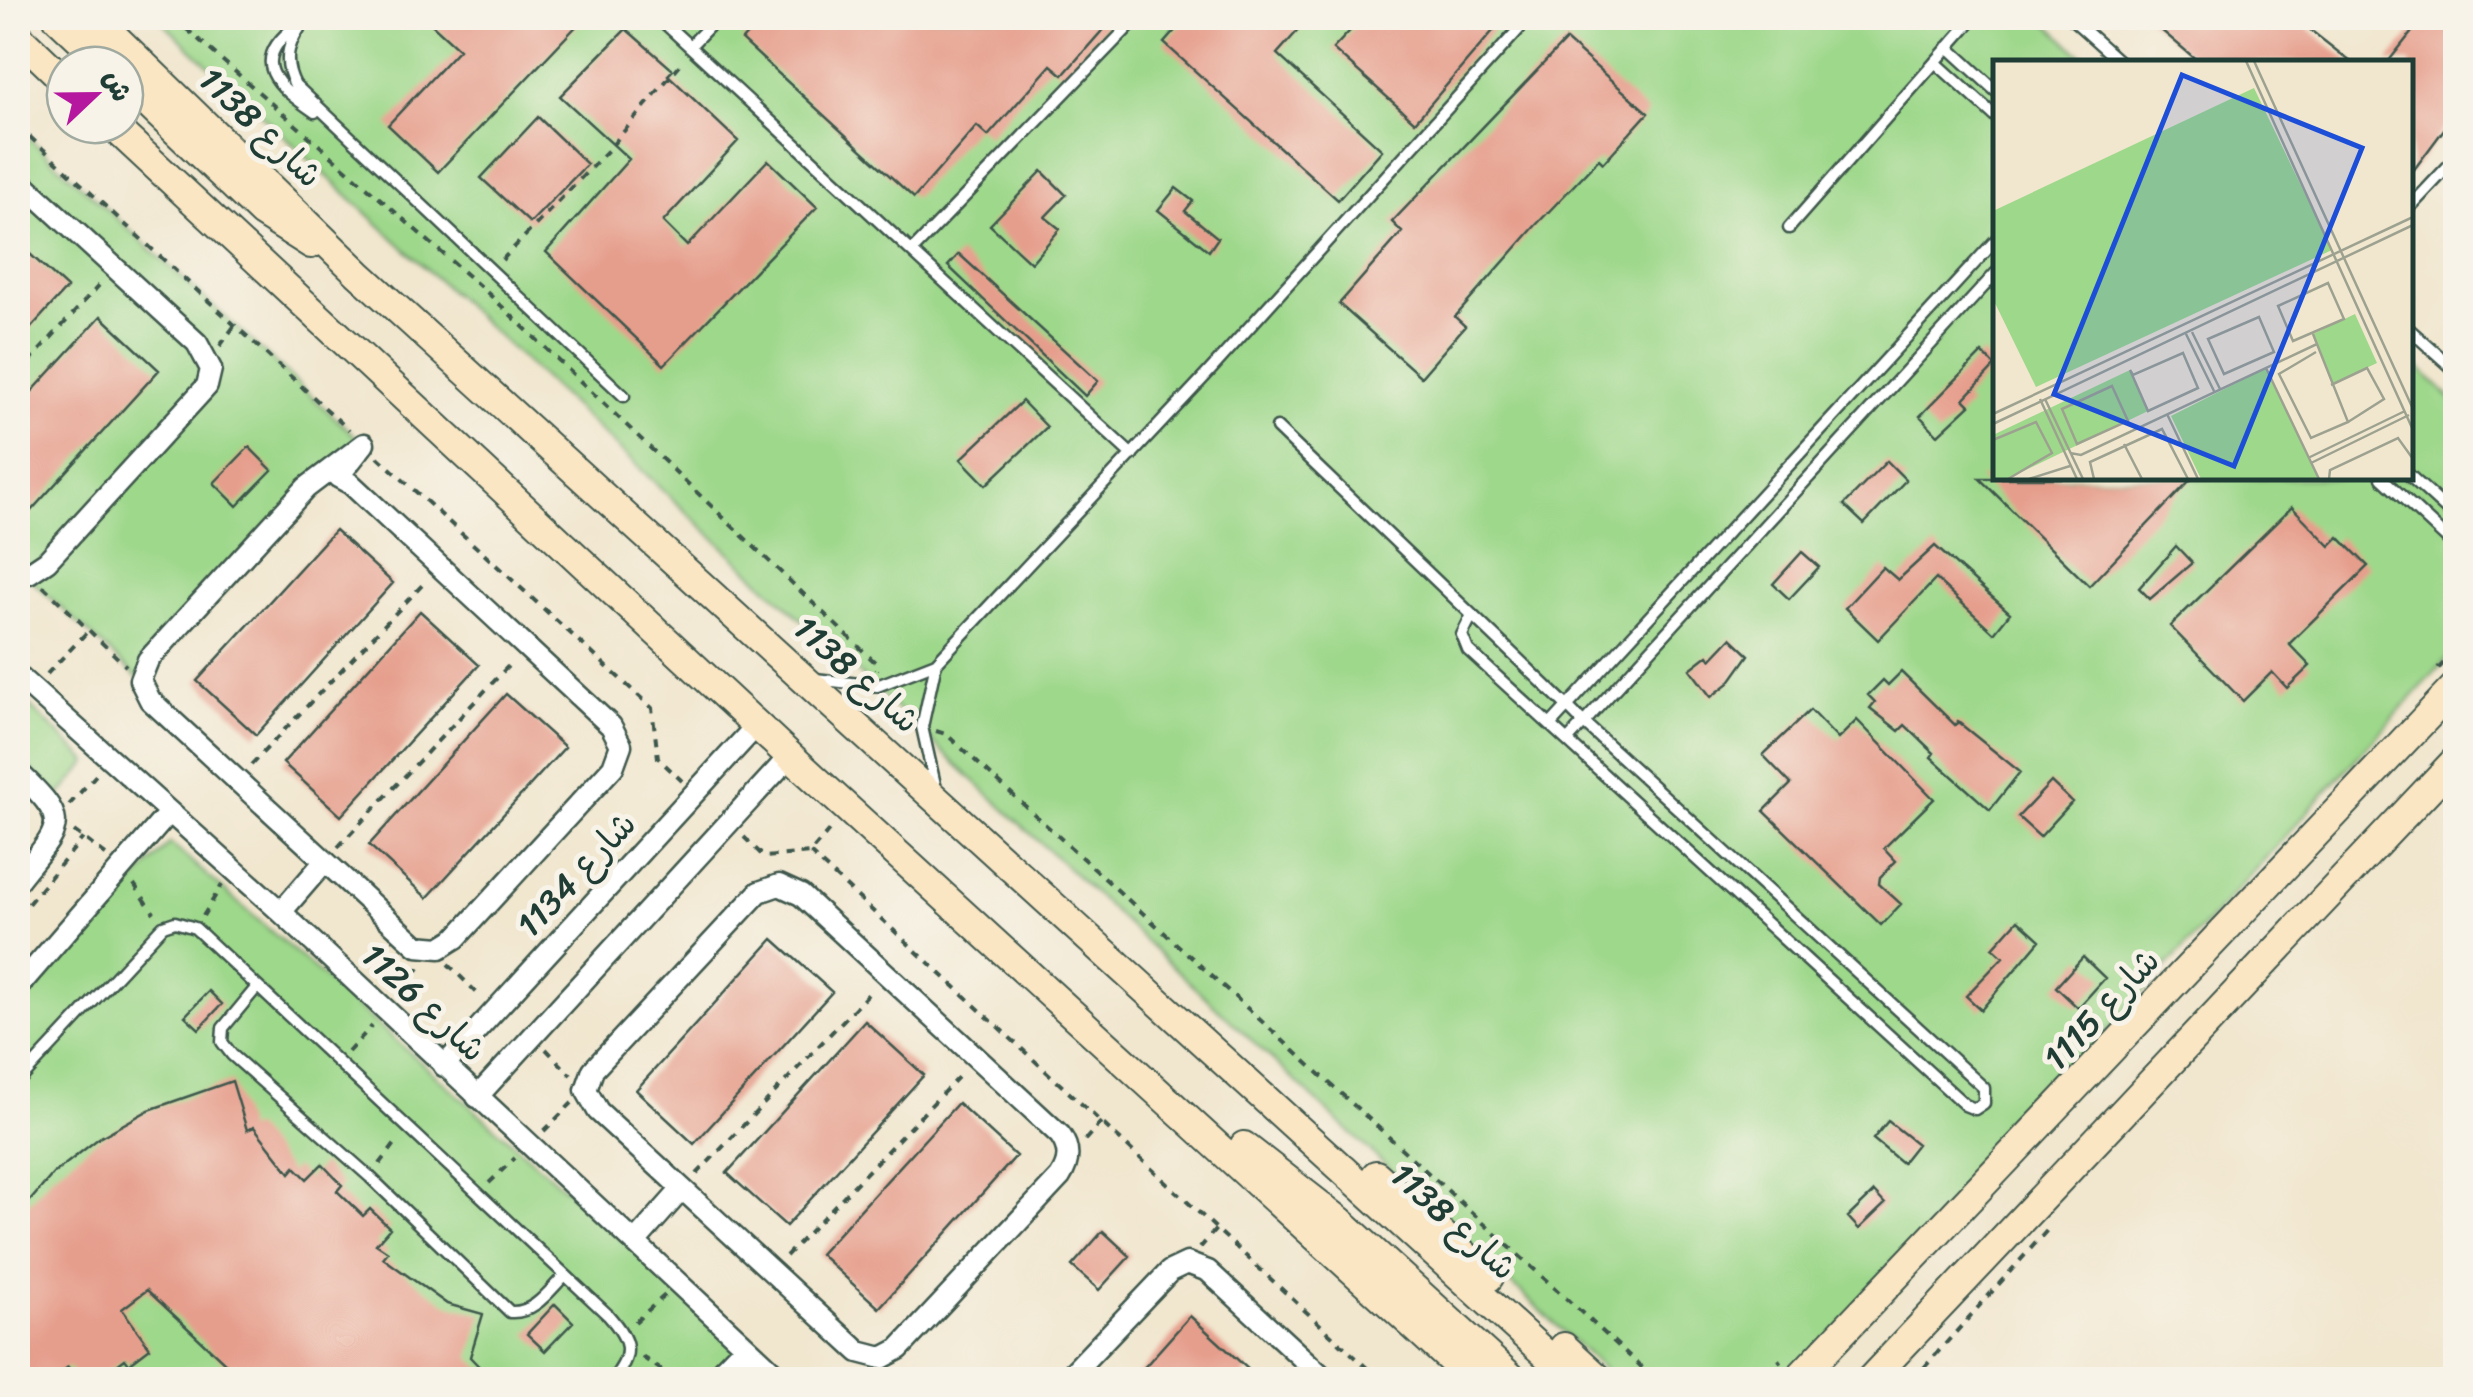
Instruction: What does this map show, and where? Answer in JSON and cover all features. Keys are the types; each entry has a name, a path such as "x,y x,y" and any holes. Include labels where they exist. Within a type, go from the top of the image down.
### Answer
{"street":[{"path":"58,18 87,45"},
{"name":"شارع 1138","path":"95,18 359,274 937,796 1574,1380"},
{"path":"18,36 45,62"},
{"path":"18,54 45,69"},
{"path":"145,101 262,213 359,274"},
{"path":"134,145 790,756 1473,1380"},
{"path":"18,180 196,343 209,360 211,377 208,386 46,561 23,573"},
{"path":"364,444 338,478 351,484 611,726 621,753 613,767 456,938 440,948 417,946 150,700 140,680 148,660 306,488 364,444"},
{"name":"شارع 1126","path":"25,683 282,912 782,1380"},
{"name":"شارع 1115","path":"1797,1380 2014,1156 2456,686"},
{"name":"شارع 1134","path":"444,1066 757,725"},
{"path":"477,1097 790,756"},
{"path":"1870,1380 2456,760"},
{"path":"18,772 50,802 57,818 53,836 18,880"},
{"path":"22,973 168,814"},
{"path":"282,912 325,861"},
{"path":"779,886 794,890 977,1058 1060,1135 1067,1164 898,1350 882,1358 864,1356 598,1111 590,1102 586,1083 759,892 779,886"},
{"path":"1159,1090 1233,1138 1340,1221 1514,1380"},
{"path":"1295,1127 1331,1137 1600,1380"},
{"path":"1823,1380 1976,1220 2014,1156"},
{"path":"634,1242 682,1189"},
{"path":"1066,1380 1170,1272 1187,1263 1208,1270 1326,1380"},
{"path":"712,1380 744,1346"},
{"path":"1781,1380 1828,1348"}],"lane":[{"path":"306,18 278,41 272,52 273,77 280,88 332,123 624,396"},
{"path":"659,18 1132,455"},
{"path":"690,46 717,18"},
{"path":"912,252 1136,18"},
{"path":"804,678 877,686 936,663 1132,455 1529,18"},
{"path":"1789,228 1974,18"},
{"path":"2071,18 2118,60"},
{"path":"1948,47 1993,88"},
{"path":"1935,62 1993,114"},
{"path":"2413,204 2456,158"},
{"path":"1551,724 1993,243"},
{"path":"1568,740 1993,277"},
{"path":"2413,333 2456,371"},
{"path":"1277,428 1583,722 1984,1088 1984,1103 1975,1108 1964,1105 1464,646 1462,635 1472,616"},
{"path":"2413,479 2456,518"},
{"path":"2384,480 2456,546"},
{"path":"936,663 922,727 937,796"},
{"path":"18,1082 163,926 175,922 195,928 624,1332 630,1349 627,1362 612,1380"},
{"path":"257,986 223,1028 222,1042 510,1312 522,1313 537,1304 565,1274"}],"path":[{"path":"174,18 534,337 877,664 877,686"},
{"path":"491,271 678,73 690,46"},
{"path":"18,126 652,708 658,758 680,781 704,782"},
{"path":"18,374 114,270"},
{"path":"237,780 441,566"},
{"path":"23,573 140,680"},
{"path":"25,683 89,630"},
{"path":"325,861 526,646"},
{"path":"922,727 946,734 1426,1174 1660,1380"},
{"path":"57,818 109,760"},
{"path":"738,814 736,829 764,857 810,853 848,809"},
{"path":"18,916 83,838"},
{"path":"810,853 1380,1380"},
{"path":"195,928 232,869"},
{"path":"682,1189 887,974"},
{"path":"772,1272 977,1058"},
{"path":"370,1177 407,1128"},
{"path":"624,1332 678,1283"},
{"path":"630,1349 676,1380"}],"green space":[{"path":"158,18 2041,18 2087,60 1993,60 1993,480 2413,480 2413,362 2455,402 2455,650 1791,1379 1614,1379"},
{"path":"18,128 364,444 140,680 18,568"},
{"path":"18,695 88,762 59,796 18,757"},
{"path":"170,843 745,1346 714,1380 18,1379 18,1009"}],"building":[{"path":"425,18 584,18 438,172 388,125 459,49"},
{"path":"762,18 1099,18 1107,25 1063,75 1051,65 988,136 977,126 914,198 742,40"},
{"path":"1186,18 1309,18 1277,54 1382,150 1338,200 1164,43"},
{"path":"1362,18 1504,18 1415,122 1333,49"},
{"path":"2147,18 2295,18 2348,60 2197,60"},
{"path":"2423,18 2456,18 2456,113 2413,171 2413,60 2390,60"},
{"path":"626,29 673,70 668,75 738,141 663,222 687,246 768,160 817,207 664,365 546,252 629,159 560,96"},
{"path":"1566,40 1648,113 1603,163 1599,159 1536,225 1455,317 1465,326 1421,377 1339,304 1402,232 1392,222"},
{"path":"538,117 587,164 530,223 481,178"},
{"path":"1042,171 1066,195 1045,217 1060,229 1031,263 990,225"},
{"path":"1176,188 1193,201 1185,211 1218,238 1209,251 1158,210"},
{"path":"18,243 67,288 18,342"},
{"path":"959,254 1098,381 1085,396 948,266"},
{"path":"101,316 159,370 18,525 18,407"},
{"path":"1982,353 1993,364 1964,399 1970,405 1938,435 1920,416"},
{"path":"1022,401 1047,427 986,485 961,459"},
{"path":"249,447 272,470 237,506 214,483"},
{"path":"1887,461 1906,480 1864,524 1844,505"},
{"path":"1979,478 2190,480 2089,586"},
{"path":"2292,507 2330,546 2339,537 2368,566 2289,644 2310,666 2287,688 2272,672 2243,701 2170,626"},
{"path":"335,530 393,583 256,735 197,681"},
{"path":"1935,546 2010,613 1994,633 1936,579 1878,640 1845,608 1883,567 1898,580"},
{"path":"2176,546 2192,563 2150,599 2139,588"},
{"path":"1802,552 1819,567 1789,599 1773,584"},
{"path":"420,611 479,665 341,816 283,763"},
{"path":"1731,638 1749,655 1729,683 1711,697 1690,669 1708,655 1711,659"},
{"path":"1901,672 1955,725 1958,722 2020,772 1990,810 1931,757 1934,753 1905,725 1899,731 1870,708 1875,702 1868,695 1883,680 1888,685"},
{"path":"506,694 565,747 427,898 369,845"},
{"path":"1810,710 1838,739 1857,720 1934,799 1884,848 1896,861 1880,877 1879,884 1901,904 1881,925 1764,811 1791,784 1763,755"},
{"path":"2051,782 2072,802 2040,837 2018,817"},
{"path":"2018,920 2040,940 1981,1010 1966,996 2003,957 1993,948"},
{"path":"773,939 832,992 694,1144 636,1090"},
{"path":"2083,957 2105,978 2078,1008 2056,987"},
{"path":"209,991 222,1004 199,1029 185,1016"},
{"path":"865,1021 924,1075 786,1226 727,1173"},
{"path":"232,1081 247,1130 254,1127 290,1173 295,1167 307,1179 322,1164 342,1185 337,1191 363,1216 370,1209 390,1228 376,1244 388,1252 383,1258 447,1304 483,1314 470,1357 492,1380 243,1380 147,1290 122,1309 150,1348 129,1364 125,1359 97,1380 78,1380 68,1367 51,1380 18,1380 18,1215 53,1174 99,1138 149,1110"},
{"path":"958,1103 1016,1156 879,1308 820,1254"},
{"path":"1888,1121 1917,1144 1902,1163 1873,1139"},
{"path":"1874,1192 1885,1204 1859,1229 1848,1217"},
{"path":"1103,1231 1130,1256 1099,1290 1072,1266"},
{"path":"555,1304 573,1322 545,1351 527,1334"},
{"path":"1190,1316 1249,1370 1240,1380 1133,1380"}]}
